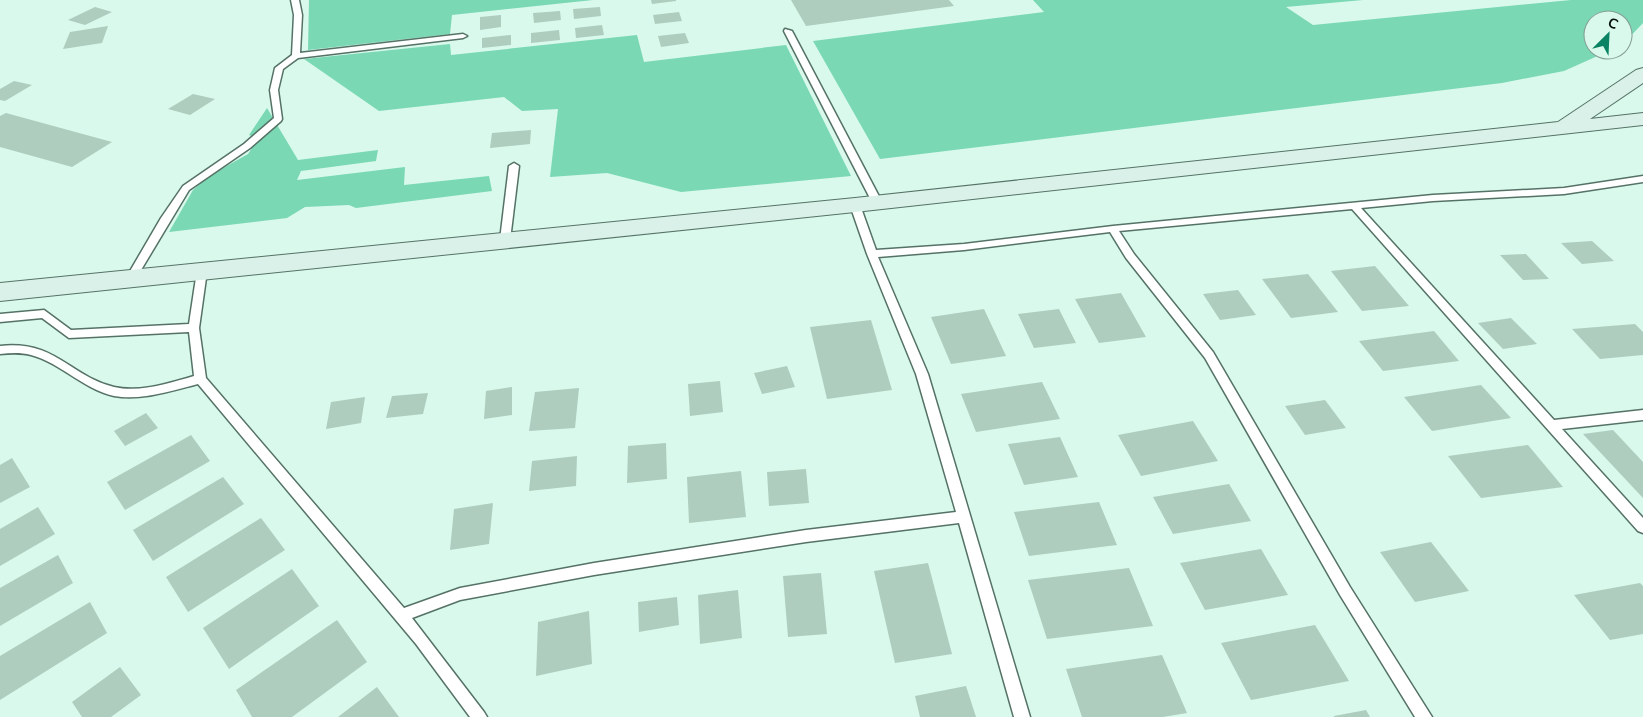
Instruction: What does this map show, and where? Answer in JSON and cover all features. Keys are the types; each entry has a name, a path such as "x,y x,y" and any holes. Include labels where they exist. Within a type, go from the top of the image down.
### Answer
{"main road":[{"path":"1560,128 1643,74"},
{"path":"1615,92 1626,104 1643,110"},
{"path":"0,292 866,204 1643,119"}],"lane":[{"path":"295,0 298,15 296,56"},
{"path":"788,31 866,204 872,254 922,374 1022,717"},
{"path":"131,278 186,188 247,146 278,119 274,90 279,68 296,56 463,36"},
{"path":"505,240 514,166"},
{"path":"872,254 964,247 1113,229 1433,198 1564,191 1643,179"},
{"path":"1354,206 1643,527"},
{"path":"1113,229 1130,256 1209,355 1345,591 1424,717"},
{"path":"202,271 194,328 200,379 401,616 478,717"},
{"path":"0,318 44,314 70,334 194,328"},
{"path":"0,350 14,346 42,352 80,376 113,391 160,390 200,379"},
{"path":"1551,425 1643,415"},
{"path":"401,616 460,594 594,569 806,536 963,517"}],"green space":[{"path":"309,0 593,0 452,15 450,34 308,50"},
{"path":"1033,0 1363,0 1286,7 1313,25 1571,0 1643,0 1643,23 1633,34 1633,10 1583,10 1583,60 1589,60 1564,71 1502,83 880,159 813,41 1044,12"},
{"path":"637,35 644,62 786,45 851,176 681,192 607,173 550,177 558,109 522,111 504,97 379,111 304,59 450,44 451,55"},
{"path":"267,108 298,160 378,150 376,161 301,171 297,180 405,167 404,185 489,176 492,191 356,208 349,205 305,207 287,218 169,232 193,190 209,176 248,154 258,139 249,135"}],"building":[{"path":"651,0 676,0 676,1 652,4"},
{"path":"791,0 949,0 954,6 806,26"},
{"path":"95,7 112,12 85,25 68,20"},
{"path":"600,7 601,16 574,19 573,9"},
{"path":"560,11 561,20 534,23 533,13"},
{"path":"679,12 682,21 655,24 653,15"},
{"path":"501,15 501,27 480,30 480,17"},
{"path":"602,25 604,35 576,38 575,28"},
{"path":"108,26 102,43 63,49 70,32"},
{"path":"559,30 560,40 531,43 531,33"},
{"path":"685,33 689,43 661,47 658,36"},
{"path":"511,35 511,45 482,48 482,38"},
{"path":"14,81 32,85 5,101 0,100 0,89"},
{"path":"193,94 215,99 190,115 168,109"},
{"path":"6,113 112,142 72,167 0,147 0,116"},
{"path":"531,130 530,144 490,148 492,133"},
{"path":"1592,241 1614,261 1582,264 1561,243"},
{"path":"1526,254 1549,279 1523,280 1500,255"},
{"path":"1375,266 1409,306 1362,311 1331,271"},
{"path":"1308,274 1338,312 1291,318 1262,279"},
{"path":"1238,290 1256,315 1220,320 1203,294"},
{"path":"1121,293 1146,337 1099,343 1075,299"},
{"path":"984,309 1006,356 951,364 931,317"},
{"path":"1059,309 1076,343 1034,348 1018,314"},
{"path":"1511,318 1537,344 1503,349 1478,323"},
{"path":"871,320 892,390 827,399 810,327"},
{"path":"1635,324 1643,332 1643,355 1600,359 1572,329"},
{"path":"1434,331 1459,361 1383,371 1359,341"},
{"path":"787,366 795,387 762,394 754,373"},
{"path":"720,381 723,412 690,416 688,384"},
{"path":"1042,382 1060,419 976,432 961,394"},
{"path":"1481,385 1511,418 1432,431 1404,397"},
{"path":"512,387 512,415 484,419 486,391"},
{"path":"579,388 575,428 529,431 535,392"},
{"path":"428,393 423,414 386,418 392,396"},
{"path":"365,397 361,423 326,429 331,402"},
{"path":"1325,400 1346,428 1305,435 1285,406"},
{"path":"146,413 158,428 125,446 114,431"},
{"path":"1193,421 1218,461 1141,476 1118,435"},
{"path":"1613,430 1643,462 1643,498 1583,434"},
{"path":"191,435 210,461 125,510 107,482"},
{"path":"1060,437 1078,477 1024,485 1008,444"},
{"path":"666,443 667,479 627,483 628,446"},
{"path":"1528,445 1563,487 1481,498 1448,456"},
{"path":"577,456 576,486 529,491 532,461"},
{"path":"12,458 30,487 0,503 0,465"},
{"path":"806,469 809,503 769,506 767,472"},
{"path":"741,471 746,517 689,523 687,477"},
{"path":"223,477 244,504 153,561 133,530"},
{"path":"1229,484 1251,521 1173,534 1153,497"},
{"path":"1099,502 1117,545 1029,556 1014,512"},
{"path":"493,503 489,544 450,550 454,509"},
{"path":"38,507 55,534 0,566 0,529"},
{"path":"261,518 285,550 188,612 166,577"},
{"path":"1431,542 1469,591 1415,602 1380,552"},
{"path":"1261,549 1288,595 1205,610 1180,563"},
{"path":"58,555 73,583 0,626 0,588"},
{"path":"928,563 952,654 895,663 874,571"},
{"path":"1129,568 1153,626 1047,639 1028,580"},
{"path":"292,569 319,606 229,669 203,628"},
{"path":"821,573 827,634 788,637 783,576"},
{"path":"1640,583 1643,586 1643,634 1610,640 1574,595"},
{"path":"738,590 742,638 700,644 698,595"},
{"path":"677,597 679,625 639,632 638,602"},
{"path":"90,602 107,633 0,700 0,656"},
{"path":"589,611 592,664 536,676 538,622"},
{"path":"337,620 367,662 292,717 252,717 236,690"},
{"path":"1315,625 1349,681 1251,700 1221,643"},
{"path":"1162,655 1187,713 1163,717 1082,717 1066,669"},
{"path":"120,667 141,695 111,717 82,717 72,702"},
{"path":"966,686 976,717 920,717 915,696"},
{"path":"377,687 399,717 338,717"},
{"path":"1366,710 1370,717 1334,717 1334,716"}]}
